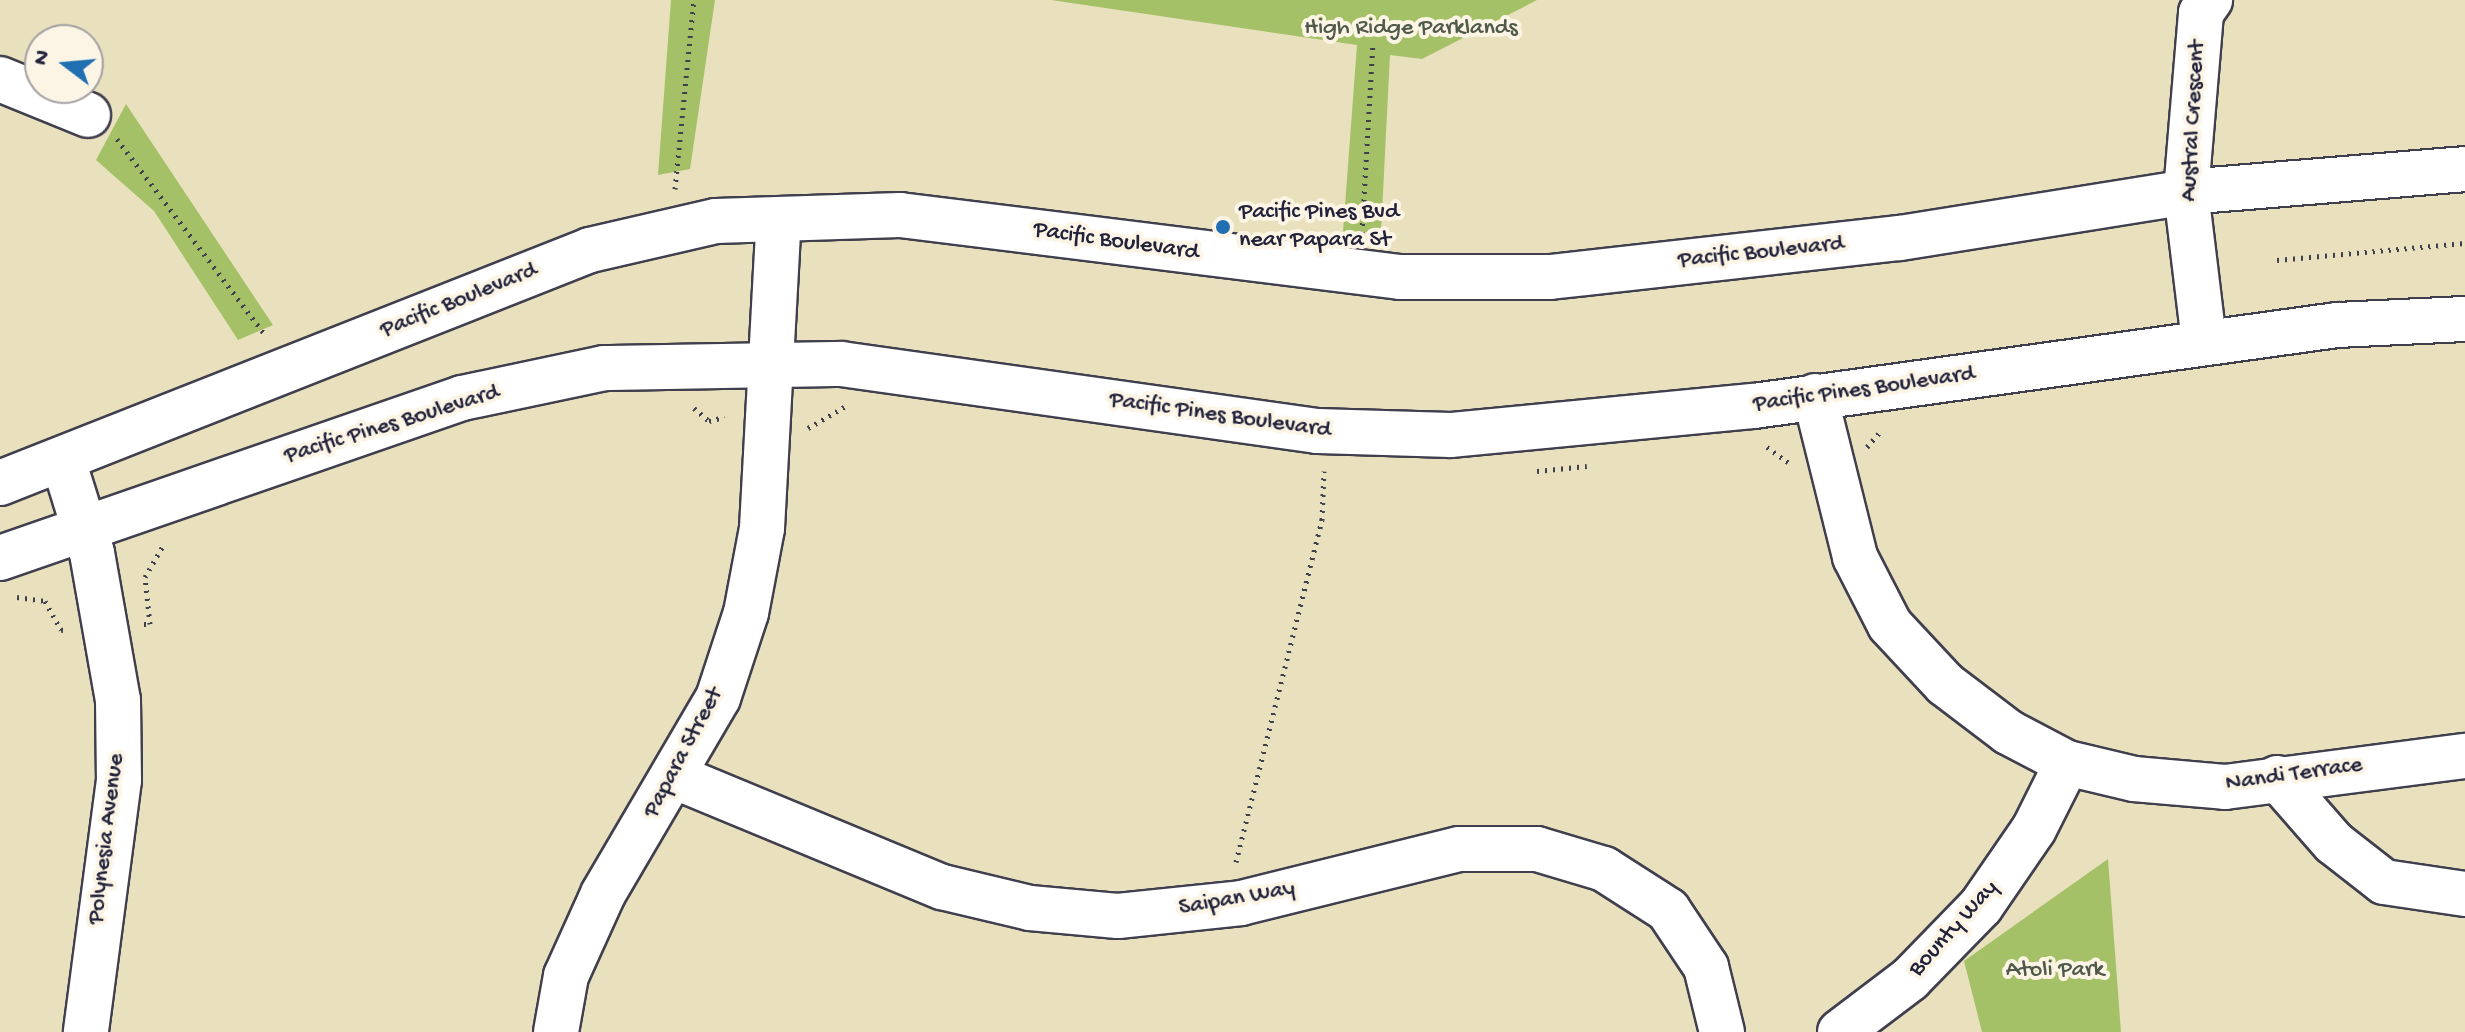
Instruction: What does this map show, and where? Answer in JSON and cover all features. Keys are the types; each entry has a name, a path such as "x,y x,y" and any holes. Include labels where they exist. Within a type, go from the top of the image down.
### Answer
{"main road":[{"name":"Austral Crescent","path":"2204,341 2186,192 2201,13 2210,0"},
{"path":"0,79 88,115"},
{"name":"Pacific Boulevard","path":"0,483 590,250 682,229 779,219 900,215 1360,272 1550,277 1900,238 2186,192 2465,169"},
{"name":"Papara Street","path":"556,1032 566,976 603,894 676,777 718,698 746,613 762,528 767,361 779,219"},
{"name":"Pacific Pines Boulevard","path":"2,579 85,527 462,398 604,368 767,361 926,374 1317,431 1562,429 2204,341 2465,319"},
{"name":"Nandi Terrace","path":"1815,396 1855,557 1890,625 1958,694 2008,732 2067,763 2134,779 2225,787 2465,756"},
{"name":"Polynesia Avenue","path":"63,460 85,527 113,644 119,780 86,1032"},
{"name":"Bounty Way","path":"1840,1032 1910,979 1981,906 2034,829 2067,763"},
{"name":"Saipan Way","path":"676,777 942,887 1030,908 1118,916 1241,903 1459,849 1537,849 1604,869 1668,910 1706,967 1722,1032"},
{"path":"2277,778 2334,843 2384,882 2465,894"}],"path":[{"path":"682,229 672,171 694,0"},
{"path":"1360,272 1373,42"},
{"path":"88,115 129,154 264,332 282,372"},
{"path":"2277,260 2465,243"},
{"path":"679,403 709,421 724,417"},
{"path":"1241,903 1236,863 1322,520 1324,470"},
{"path":"139,625 150,624 144,594 151,560 172,540"},
{"path":"2,579 45,601 61,630 77,629"}],"green space":[{"path":"671,0 715,0 690,169 658,175"},
{"name":"High Ridge Parklands","path":"1051,0 1537,0 1422,59 1390,55 1381,232 1343,232 1357,45"},
{"path":"126,104 273,325 238,340 154,211 96,160"},
{"name":"Atoli Park","path":"2108,859 2121,1032 1982,1032 1964,961"}],"place":[{"name":"Pacific Pines Bvd near Papara St","path":"1223,227"}]}
